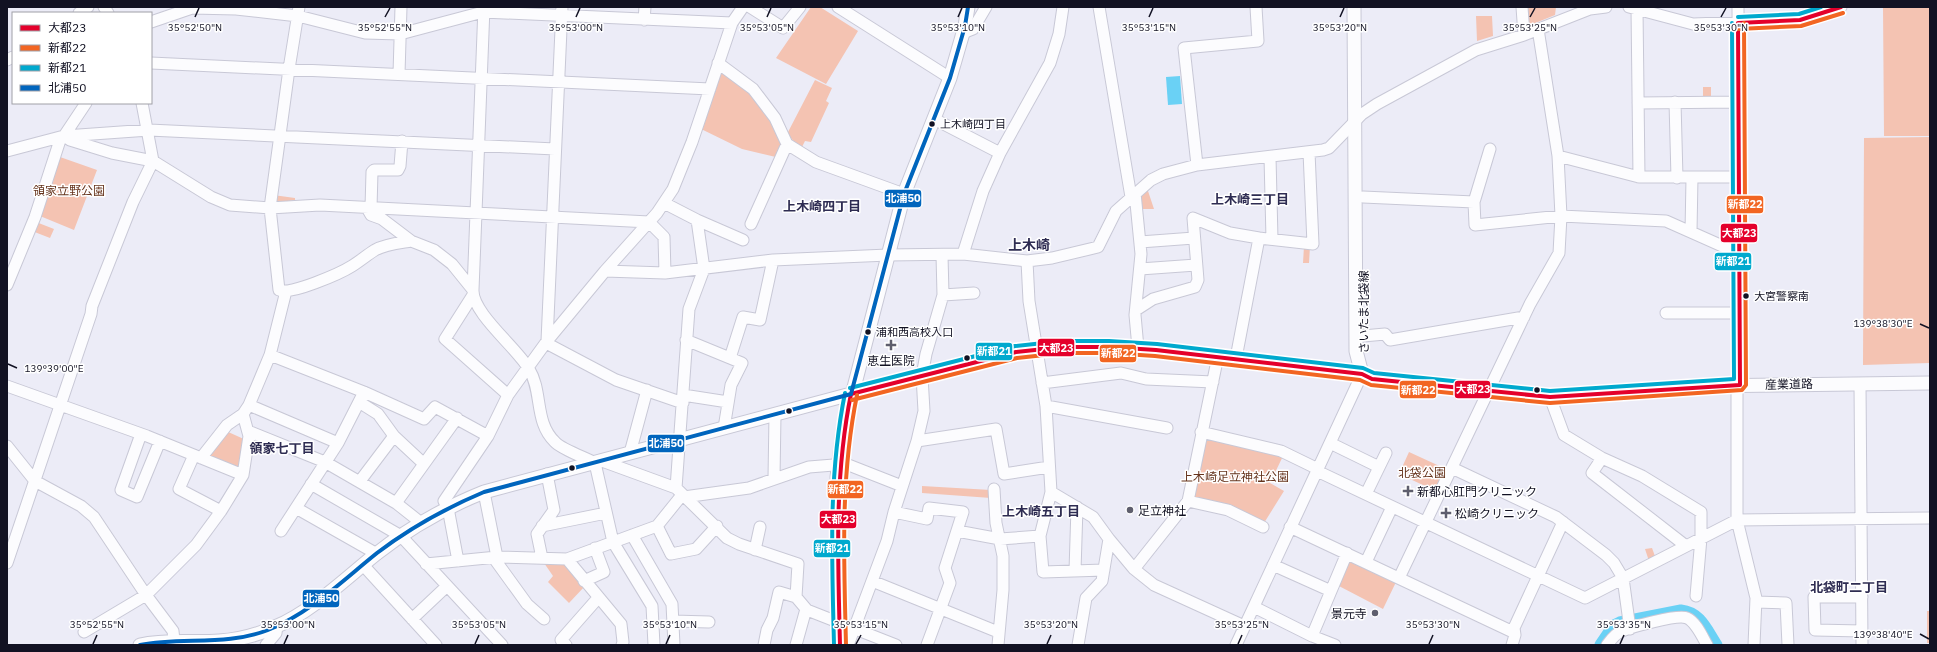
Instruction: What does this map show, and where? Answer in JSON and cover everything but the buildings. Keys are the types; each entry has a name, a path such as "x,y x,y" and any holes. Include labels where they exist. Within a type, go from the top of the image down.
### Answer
{"main road":[{"path":"840,645 837,502 838,464 843,430 851,394 904,194 950,78 963,33 968,7"},
{"name":"さいたま北袋線","path":"1353,7 1363,197 1362,374"},
{"name":"さいたま北袋線","path":"1362,374 1356,351 1359,118 1363,7"},
{"name":"産業道路","path":"140,645 174,640 227,640 249,636 277,626 308,607 420,522 484,492 547,474 599,462 994,357 1038,349 1089,346 1138,348 1236,358 1362,374 1374,370 1550,397 1595,396 1740,380 1930,375"},
{"name":"産業道路","path":"1491,388 1574,389 1701,377 1740,380 1860,384 1930,383"}],"street":[{"path":"399,74 402,7"},
{"path":"644,20 645,7"},
{"path":"458,561 448,508 444,501 488,436 508,395 546,342 604,271 649,222 673,189 692,142 732,23 743,7"},
{"path":"750,7 783,28 800,7"},
{"path":"838,7 950,78"},
{"path":"963,33 973,29 986,7"},
{"path":"963,254 983,191 1000,153 1050,63 1059,34 1063,7"},
{"path":"1099,7 1140,242 1140,269 1136,310 1138,348"},
{"path":"1197,165 1184,48 1258,41 1256,7"},
{"path":"1522,7 1524,35"},
{"path":"604,271 664,273 773,260 888,255 963,254 1027,261 1052,258 1098,247 1116,211 1150,180 1163,174 1197,165 1309,152 1329,148 1359,118 1377,104 1476,50 1524,35 1590,9 1606,7"},
{"path":"1738,7 1738,253 1740,380 1737,392 1737,520 1756,602 1754,645"},
{"path":"1639,177 1638,102 1633,8 1693,24 1800,20 1841,7"},
{"path":"152,22 192,8 236,8 298,12 365,33 400,34 484,9 561,11 644,20 732,23"},
{"path":"484,9 473,292 445,340 508,395"},
{"path":"546,342 561,11"},
{"path":"298,12 270,208 280,290 286,291 324,280 352,266 375,250 388,244 411,241"},
{"path":"1400,578 1425,522 1524,317 1559,253 1561,216 1558,156 1538,29"},
{"path":"152,63 710,89"},
{"path":"718,63 753,89 775,118 787,144 816,162 904,194"},
{"path":"1638,102 1739,102"},
{"path":"1675,102 1677,178"},
{"path":"7,285 35,217 63,137 85,104"},
{"path":"7,563 91,314 92,306 133,202 153,161 149,130 142,104"},
{"path":"934,119 1000,153"},
{"path":"7,151 63,137 149,130 478,147 555,149"},
{"path":"63,137 112,154 153,161 216,200 230,205 270,208 320,205 649,222 664,236 664,273"},
{"path":"402,142 400,166 398,170 374,170 372,172 369,208 371,214 382,219 411,241 434,250 452,264 473,292 480,310 528,367 535,379 542,423 555,443 599,462 681,493 728,538 755,550 798,564 796,597"},
{"path":"750,224 787,144"},
{"path":"1490,149 1474,202 1475,225 1561,216 1666,221 1738,253"},
{"path":"1136,310 1153,299 1195,288 1198,280 1193,218 1230,233 1313,244 1309,152"},
{"path":"1558,156 1639,177 1738,177"},
{"path":"1270,157 1272,239"},
{"path":"1691,232 1692,178"},
{"path":"1363,197 1474,202"},
{"path":"664,203 697,220 743,240"},
{"path":"426,564 495,557 567,559 657,526 681,493 679,440 689,309 704,268 697,220"},
{"path":"1140,242 1194,238"},
{"path":"1236,358 1259,238"},
{"path":"848,645 887,541 894,512 917,441 924,411 922,376 926,354 943,295 942,255"},
{"path":"730,358 743,317 760,320 773,260"},
{"path":"1027,261 1029,301 1038,349 1046,406 1051,492 1040,536 1043,572 1104,570"},
{"path":"1140,269 1196,265"},
{"path":"221,511 179,489 198,457 227,425 246,410 270,355 286,291"},
{"path":"943,295 974,293"},
{"path":"1666,313 1739,313"},
{"path":"1363,336 1385,334 1390,340 1524,317"},
{"path":"686,340 742,363 731,385 724,428"},
{"path":"546,342 616,380 683,399 728,402"},
{"path":"270,355 364,392 424,419 435,407 488,436"},
{"path":"1134,569 1188,501 1201,432 1218,356"},
{"path":"1042,383 1121,373 1146,379 1213,382"},
{"path":"1236,645 1362,374"},
{"path":"1860,384 1862,645"},
{"path":"7,386 160,441 243,475"},
{"path":"630,453 647,390"},
{"path":"281,531 338,443 364,392"},
{"path":"1550,397 1564,435 1602,458 1642,476 1701,512 1701,538 1696,596"},
{"path":"359,402 378,414 394,436 424,464"},
{"path":"1046,406 1167,428"},
{"path":"84,632 146,595 196,545 221,511 243,475 249,436 246,410"},
{"path":"246,410 338,443"},
{"path":"774,478 775,415"},
{"path":"396,503 457,418"},
{"path":"917,441 996,429 1004,474 1049,467"},
{"path":"248,431 325,462 396,503 420,522"},
{"path":"1201,432 1281,451 1366,494 1585,598 1737,520 1930,518"},
{"path":"141,434 121,490 137,497 160,441"},
{"path":"360,481 394,436"},
{"path":"1330,443 1379,466"},
{"path":"7,446 35,481 81,506 94,517 146,595 173,631 174,640"},
{"path":"1366,494 1386,453"},
{"path":"1602,458 1592,473 1686,546"},
{"path":"599,462 606,512 613,542 652,606 654,645"},
{"path":"681,493 749,488 809,467 838,464 846,464 902,486"},
{"path":"1452,468 1563,522 1606,555 1614,563 1623,578 1630,629"},
{"path":"542,558 537,534 554,510 547,474"},
{"path":"311,484 401,536 502,645"},
{"path":"994,489 996,523 1003,556 1003,590 998,645"},
{"path":"484,492 495,557 528,604 544,619"},
{"path":"1051,492 1093,516 1109,539 1134,569 1154,585 1172,594 1213,610 1244,626"},
{"path":"1188,501 1228,510 1262,527"},
{"path":"1366,562 1392,506"},
{"path":"1075,571 1077,507"},
{"path":"296,508 377,554"},
{"path":"894,512 927,519 929,508 963,512 945,568 950,583 927,645"},
{"path":"542,526 606,512"},
{"path":"1512,645 1514,635 1513,632 1563,522"},
{"path":"657,526 670,554 696,549 717,526"},
{"path":"755,550 760,527"},
{"path":"1290,527 1513,632"},
{"path":"957,531 1000,538 1040,536"},
{"path":"632,535 672,604 674,645"},
{"path":"1078,645 1086,598 1102,581 1109,539"},
{"path":"584,581 604,572 595,548"},
{"path":"1312,636 1347,553"},
{"path":"567,559 621,624 622,645"},
{"path":"362,565 436,645"},
{"path":"1273,565 1331,591"},
{"path":"872,581 998,632"},
{"path":"412,619 447,586"},
{"path":"764,645 767,630 773,618 779,592 796,597 806,609 896,645"},
{"path":"1862,597 1814,597 1815,630 1862,631"},
{"path":"566,645 561,640 598,598"},
{"path":"1756,602 1786,603 1788,645"},
{"path":"1254,608 1312,636 1335,645"},
{"path":"796,645 806,609"},
{"path":"1607,645 1612,637 1620,632 1649,623 1680,617 1686,618 1698,629 1707,645"},
{"path":"673,621 709,622"},
{"path":"266,645 276,633 277,626"}],"green space":[{"path":"811,7 820,7 858,31 826,84 776,58"},
{"path":"1528,7 1556,7 1555,15 1528,26"},
{"path":"1883,7 1930,7 1930,136 1884,136"},
{"path":"1476,16 1492,16 1493,36 1477,41"},
{"path":"718,63 753,89 787,144 780,158 742,149 697,127"},
{"path":"815,80 832,88 826,101 829,103 811,142 805,141 801,149 787,134"},
{"path":"1703,87 1711,87 1711,100 1703,100"},
{"path":"1930,137 1930,363 1863,365 1864,138"},
{"name":"領家立野公園","path":"60,157 97,170 74,230 40,216"},
{"path":"1147,188 1154,209 1142,209 1140,193"},
{"path":"273,195 295,198 295,200 274,203"},
{"path":"36,222 54,229 50,238 32,231"},
{"path":"1304,246 1310,246 1309,263 1303,263"},
{"path":"226,431 246,440 242,469 207,457"},
{"name":"上木崎足立神社公園","path":"1206,436 1284,454 1270,483 1284,491 1264,523 1194,498"},
{"name":"北袋公園","path":"1409,452 1446,469 1436,491 1399,474"},
{"path":"922,486 991,490 991,498 922,493"},
{"path":"1652,548 1656,559 1649,561 1645,549"},
{"path":"1347,558 1397,580 1383,609 1337,585"},
{"path":"542,560 564,562 585,586 569,603 548,582 553,576"},
{"path":"1927,611 1930,611 1930,643 1927,643"}],"water":[{"path":"1180,76 1182,104 1168,105 1166,77"}],"waterway":[{"path":"1601,645 1614,626 1620,623 1681,611 1688,612 1698,619 1706,628 1716,645"}],"transit line":[{"name":"北浦50","path":"851,394 904,194 950,78 965,26 968,7"},
{"name":"新都21","path":"1738,17 1799,14 1821,7"},
{"name":"大都23","path":"1738,23 1800,20 1841,7"},
{"name":"新都22","path":"1738,29 1801,26 1843,13"},
{"name":"新都21","path":"850,388 1015,346 1062,341 1109,341 1157,344 1363,368 1374,373 1550,391 1734,379 1732,23"},
{"name":"大都23","path":"851,394 1016,352 1063,347 1109,347 1156,350 1362,374 1372,379 1550,397 1740,385 1738,23"},
{"name":"新都22","path":"852,400 1017,358 1063,353 1109,353 1155,356 1360,380 1371,385 1550,403 1742,390 1746,385 1744,23"},
{"name":"新都21","path":"834,645 832,519 836,456 845,393"},
{"name":"大都23","path":"840,645 838,519 842,456 851,394"},
{"name":"北浦50","path":"140,645 221,640 252,635 268,630 312,606 377,553 402,535 442,512 484,492 851,394"},
{"name":"新都22","path":"846,645 844,520 848,457 857,395"}],"place":[{"name":"上木崎四丁目","path":"932,124"},
{"name":"大宮警察南","path":"1746,296"},
{"name":"浦和西高校入口","path":"868,332"},
{"name":"恵生医院","path":"891,345"},
{"name":"新都心肛門クリニック","path":"1408,491"},
{"name":"足立神社","path":"1130,510"},
{"name":"松崎クリニック","path":"1446,513"},
{"name":"景元寺","path":"1375,613"}],"district":[{"name":"上木崎三丁目","path":"1250,199"},
{"name":"上木崎四丁目","path":"822,206"},
{"name":"上木崎","path":"1029,245"},
{"name":"領家七丁目","path":"282,448"},
{"name":"上木崎五丁目","path":"1041,511"},
{"name":"北袋町二丁目","path":"1849,587"}]}
